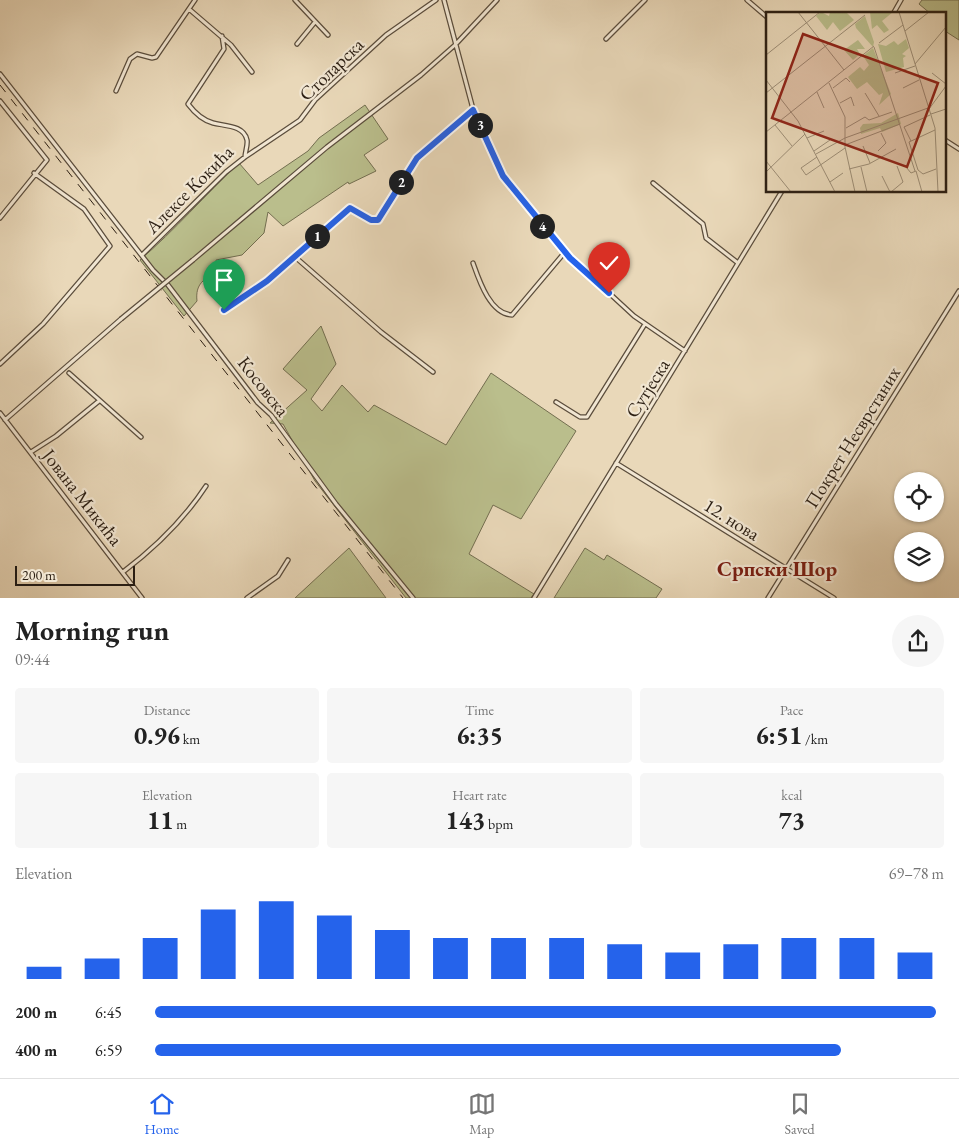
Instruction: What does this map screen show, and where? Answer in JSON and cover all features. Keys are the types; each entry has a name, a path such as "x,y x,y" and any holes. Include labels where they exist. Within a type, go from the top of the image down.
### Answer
{"street":[{"path":"116,91 130,59 137,54 148,58 156,57 195,0"},
{"path":"295,0 328,35"},
{"name":"Столарска","path":"245,156 300,120 315,100 386,35 436,0"},
{"path":"444,0 473,110 503,176 565,252 634,316 685,351"},
{"path":"5,420 121,319 320,152 420,75 455,45 497,0"},
{"path":"606,39 645,0"},
{"path":"747,0 766,16"},
{"path":"894,12 901,0"},
{"path":"189,9 222,36 252,72"},
{"path":"297,44 316,22"},
{"name":"Алексе Кокића","path":"142,255 245,156 247,141 243,133 231,126 212,123 195,114 188,104 224,49 222,36"},
{"name":"Косовска","path":"0,74 142,255 168,285 258,403 271,416 336,504 413,598"},
{"path":"0,101 47,160 0,218"},
{"path":"224,310 267,281 350,208 371,220 378,220 417,158 473,110"},
{"path":"946,141 959,149"},
{"path":"0,364 43,324 110,246 84,209 34,174"},
{"path":"654,183 703,224 706,238 738,263"},
{"name":"Сутјеска","path":"534,598 781,192"},
{"path":"473,263 486,296 510,315 521,306 565,252"},
{"path":"294,256 381,332 433,372"},
{"name":"Покрет Несврстаних","path":"768,598 959,291"},
{"path":"556,402 580,417 586,417 645,324"},
{"path":"69,373 141,437"},
{"path":"31,452 56,436 99,401"},
{"name":"Јована Микића","path":"0,413 142,598"},
{"name":"12. нова","path":"616,463 834,598"},
{"path":"123,572 172,531 206,486"},
{"path":"247,598 278,576 288,560"}],"green space":[{"path":"922,0 959,0 959,40 946,32 946,12 929,12 919,4"},
{"path":"365,105 388,139 364,155 376,171 349,184 348,182 283,226 268,212 264,233 242,255 216,260 219,272 202,282 197,290 197,301 184,316 140,260 239,163 258,185 308,151 319,138"},
{"path":"321,326 336,364 311,399 322,411 342,385 368,412 374,405 446,445 491,373 576,431 521,519 493,505 469,554 534,594 531,598 406,598 315,481 283,424 270,423 307,390 283,369"},
{"path":"349,548 386,598 295,598"},
{"path":"585,548 604,560 607,555 662,589 656,598 554,598"}],"railway":[{"path":"0,85 403,598"}],"district":[{"name":"Српски Шор","path":"777,569"}],"route":[{"path":"224,310 267,281 350,208 354,208 371,220 378,220 417,158 438,138 473,110 503,176 523,203 570,258 609,293"}]}
